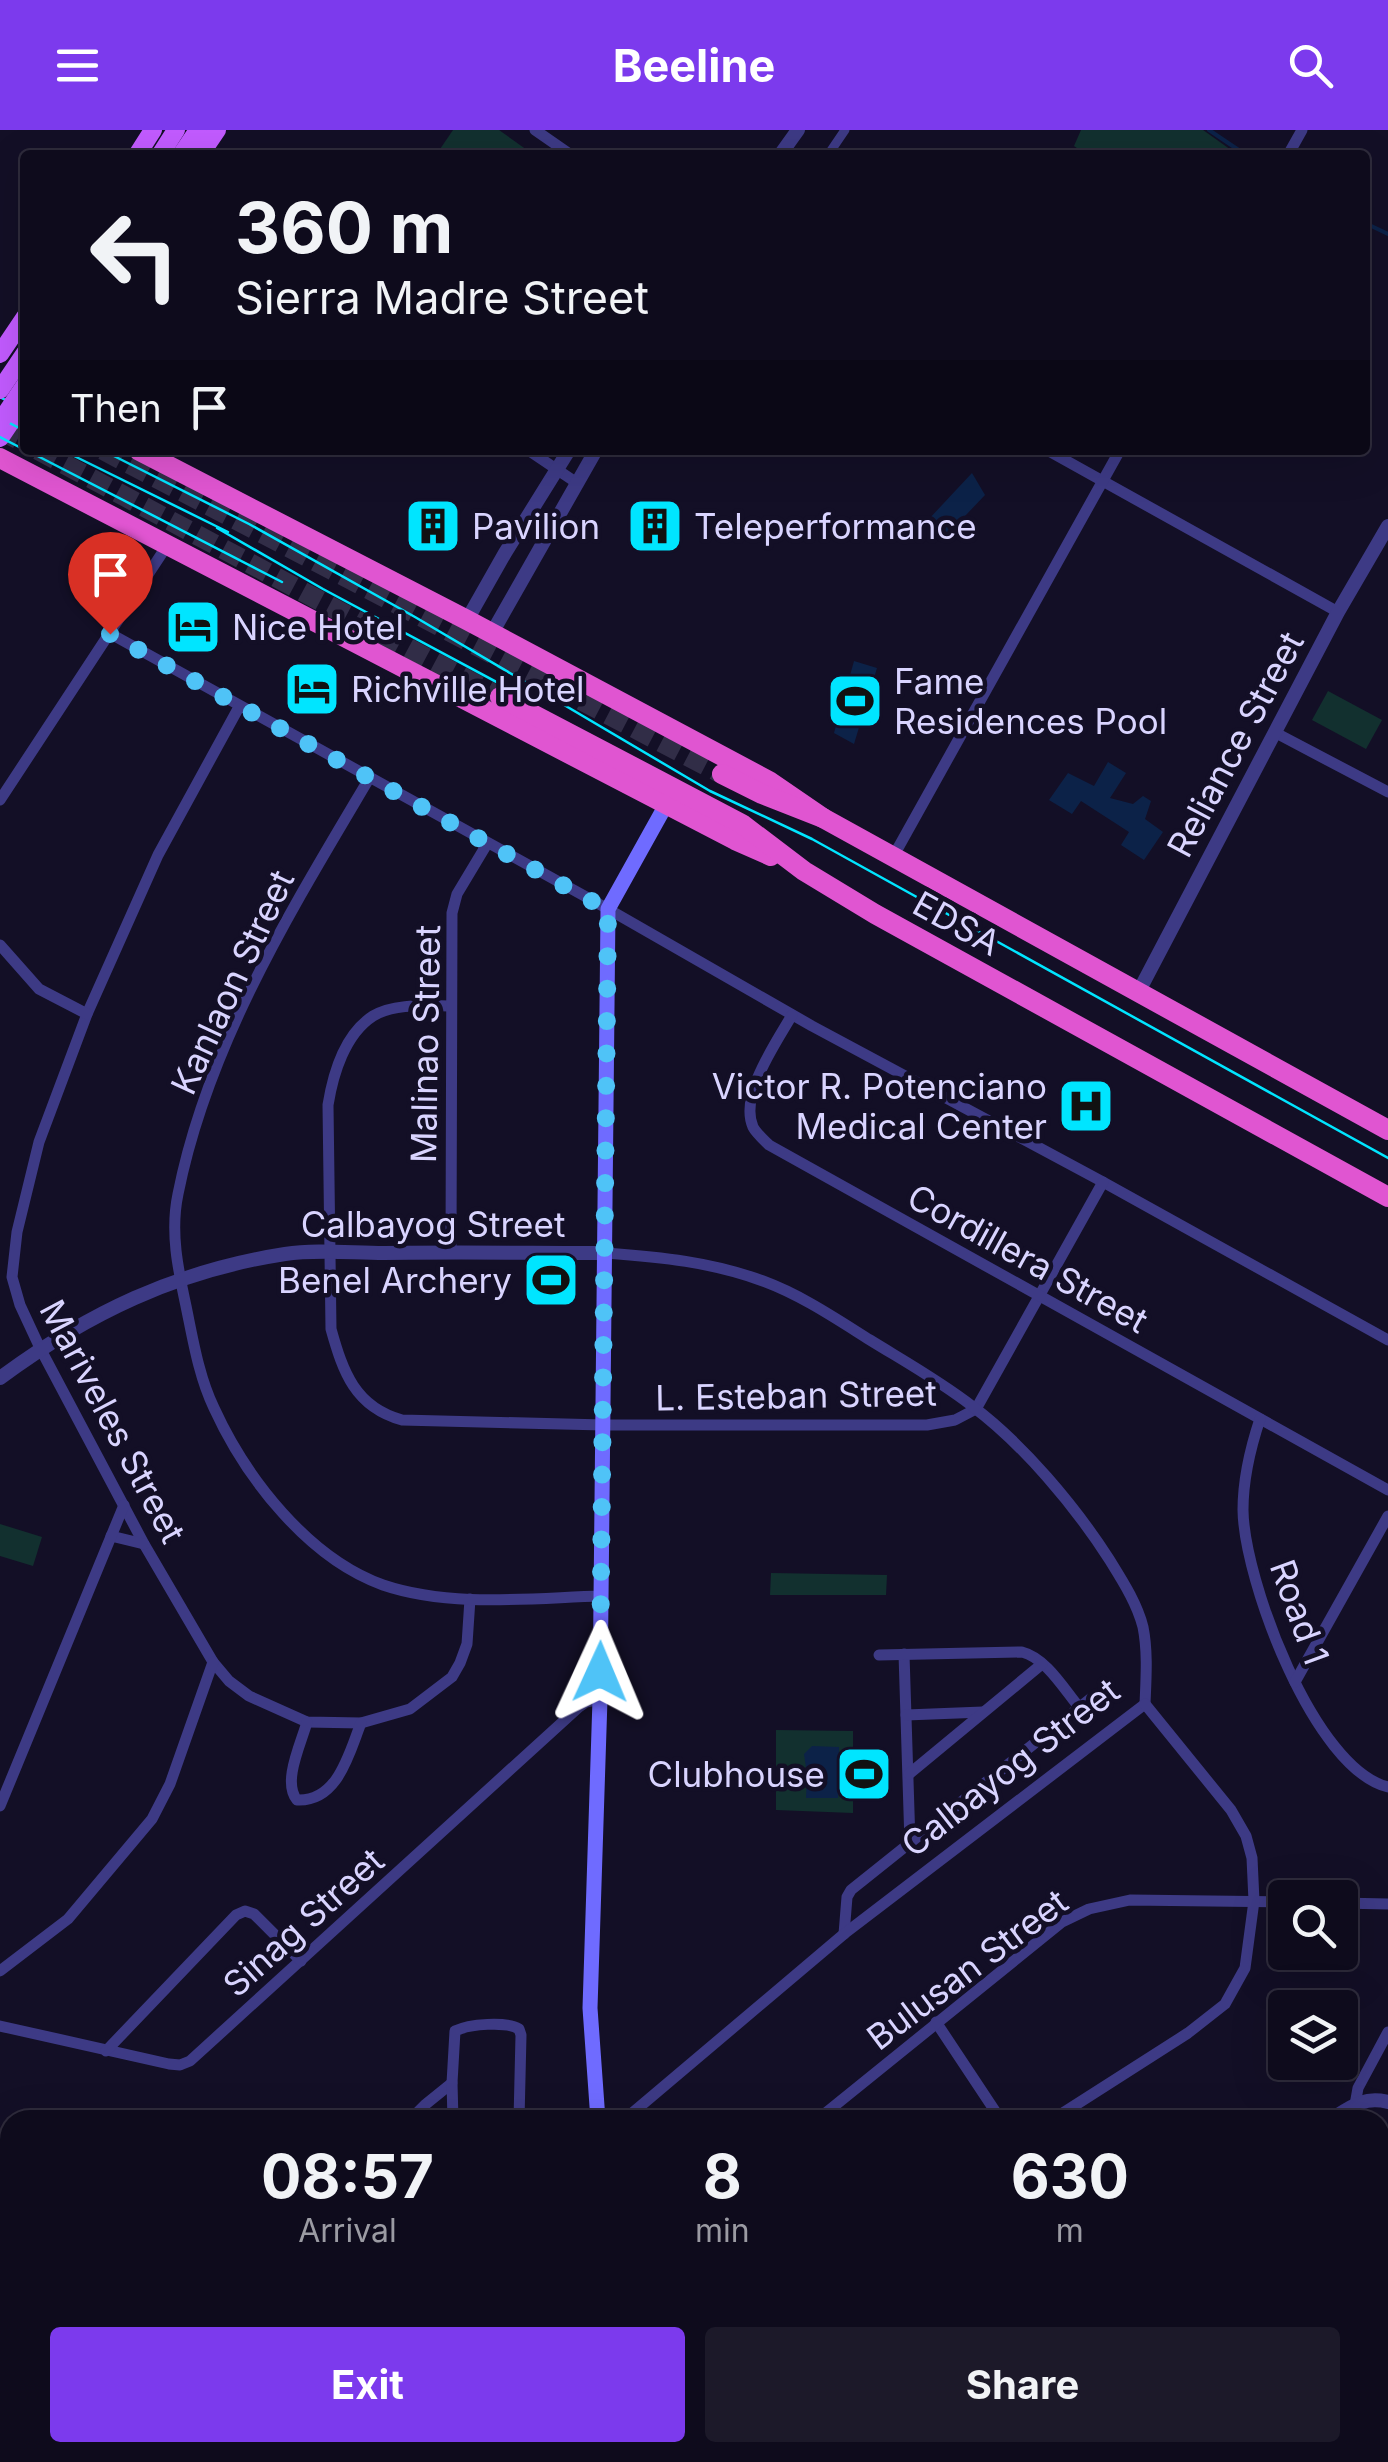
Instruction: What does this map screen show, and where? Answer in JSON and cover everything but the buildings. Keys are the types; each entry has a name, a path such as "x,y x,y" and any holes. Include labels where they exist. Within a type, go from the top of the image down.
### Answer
{"highway":[{"path":"0,402 12,385"},
{"path":"148,455 769,781 823,818"},
{"path":"0,458 735,840 804,871"},
{"name":"EDSA","path":"500,697 742,824 804,871 875,914 1388,1197"},
{"name":"EDSA","path":"722,774 823,818 1388,1130"}],"main road":[{"path":"0,354 20,324"},
{"path":"0,422 12,385"},
{"path":"0,438 20,408"},
{"path":"597,2110 590,2008 600,1699 608,910 667,803"}],"street":[{"path":"535,130 564,150"},
{"path":"535,455 576,483"},
{"path":"468,620 566,455"},
{"path":"492,634 593,455"},
{"path":"1055,455 1338,612"},
{"path":"893,856 1118,455"},
{"name":"Reliance Street","path":"1139,991 1338,612 1388,526"},
{"path":"0,800 168,544"},
{"path":"478,600 503,612"},
{"path":"110,634 792,1015 1388,1340"},
{"name":"Mariveles Street","path":"240,707 158,855 88,1014 39,1142 13,1255 12,1276 20,1305 40,1348 144,1544 213,1662 249,1696 307,1722 361,1723 410,1709 452,1677 460,1664 467,1644 470,1598"},
{"path":"1276,732 1388,792"},
{"name":"Kanlaon Street","path":"370,776 238,1018 206,1095 177,1196 174,1230 180,1278 200,1369 214,1408 270,1499 312,1541 357,1574 390,1587 424,1594 470,1598 601,1596"},
{"name":"Malinao Street","path":"451,1252 452,913 458,894 487,844"},
{"path":"0,945 39,989 88,1014"},
{"name":"L. Esteban Street","path":"451,1006 390,1009 373,1016 346,1048 332,1082 328,1105 330,1329 350,1382 362,1399 382,1414 402,1420 604,1425 942,1424 976,1409 1103,1182"},
{"name":"Cordillera Street","path":"792,1015 760,1072 749,1106 754,1128 769,1145 1388,1490"},
{"name":"Calbayog Street","path":"0,1378 40,1348 125,1302 180,1278 289,1254 606,1253 695,1262 765,1282 813,1304 932,1378 976,1409 1064,1497 1082,1518 1134,1604 1142,1627 1145,1704 844,1934 636,2110"},
{"name":"Road 1","path":"1260,1420 1245,1474 1243,1511 1246,1542 1267,1617 1294,1682 1325,1732 1360,1774 1388,1787"},
{"path":"0,1806 124,1505"},
{"path":"1294,1682 1388,1516"},
{"path":"110,1536 144,1544"},
{"path":"904,1654 910,1843"},
{"path":"879,1655 1031,1654 1080,1707"},
{"path":"0,1972 68,1919 152,1820 170,1784 213,1662"},
{"path":"908,1774 1042,1664"},
{"path":"844,1934 846,1897 851,1890 1095,1695"},
{"name":"Sinag Street","path":"0,2026 170,2064 190,2061 579,1707 600,1699"},
{"path":"1068,2110 1188,2033 1224,2004 1245,1968 1254,1901 1252,1858 1246,1836 1231,1810 1145,1704"},
{"path":"906,1715 983,1712"},
{"path":"307,1722 290,1782 291,1793 305,1801 320,1796 342,1772 361,1723"},
{"name":"Bulusan Street","path":"829,2110 1062,1922 1089,1909 1130,1900 1268,1901"},
{"path":"1358,1903 1388,1904"},
{"path":"106,2051 236,1915 245,1911 254,1914 301,1961"},
{"path":"936,2022 994,2110"},
{"path":"453,2110 455,2031 462,2027 512,2024 521,2035 519,2110"},
{"path":"1355,2104 1358,2088 1388,2032"},
{"path":"420,2110 452,2083"},
{"path":"1346,2110 1371,2099 1388,2102"}],"green space":[{"path":"453,130 499,130 527,150 439,150"},
{"path":"1081,130 1203,130 1231,150 1080,150 1074,146"},
{"path":"1328,691 1382,720 1366,749 1312,720"},
{"path":"0,1524 42,1537 33,1566 0,1556"},
{"path":"771,1573 887,1575 886,1595 770,1595"},
{"path":"776,1730 853,1731 853,1813 776,1810"}],"water":[{"path":"972,473 985,495 945,537 928,520"},
{"name":"Fame Residences Pool","path":"854,661 877,668 854,744 834,733"},
{"path":"1108,762 1126,773 1110,798 1133,804 1143,796 1151,801 1145,819 1163,832 1144,860 1121,845 1129,832 1081,801 1072,814 1049,800 1068,773 1094,786"},
{"path":"812,1746 839,1747 838,1798 806,1798 804,1754"}],"waterway":[{"path":"1209,130 1239,150"},
{"path":"1370,225 1388,234"}],"tunnel":[{"path":"0,430 20,440"},
{"path":"47,455 500,697"},
{"path":"113,455 722,774"}],"tram line":[{"path":"0,397 20,407"},
{"path":"0,418 20,428"},
{"path":"0,437 20,447"},
{"path":"36,455 282,582"},
{"path":"72,455 228,532"},
{"path":"112,455 249,524 415,617 710,791 812,839 1388,1158"},
{"path":"217,528 532,701"}],"place":[{"name":"Pavilion","path":"433,526"},
{"name":"Teleperformance","path":"655,526"},
{"name":"Nice Hotel","path":"193,627"},
{"name":"Richville Hotel","path":"312,689"},
{"name":"Fame Residences Pool","path":"855,701"},
{"name":"Victor R. Potenciano Medical Center","path":"1086,1106"},
{"name":"Benel Archery","path":"551,1280"},
{"name":"Clubhouse","path":"864,1774"}],"route":[{"path":"110,634 608,910 600,1672"}]}
